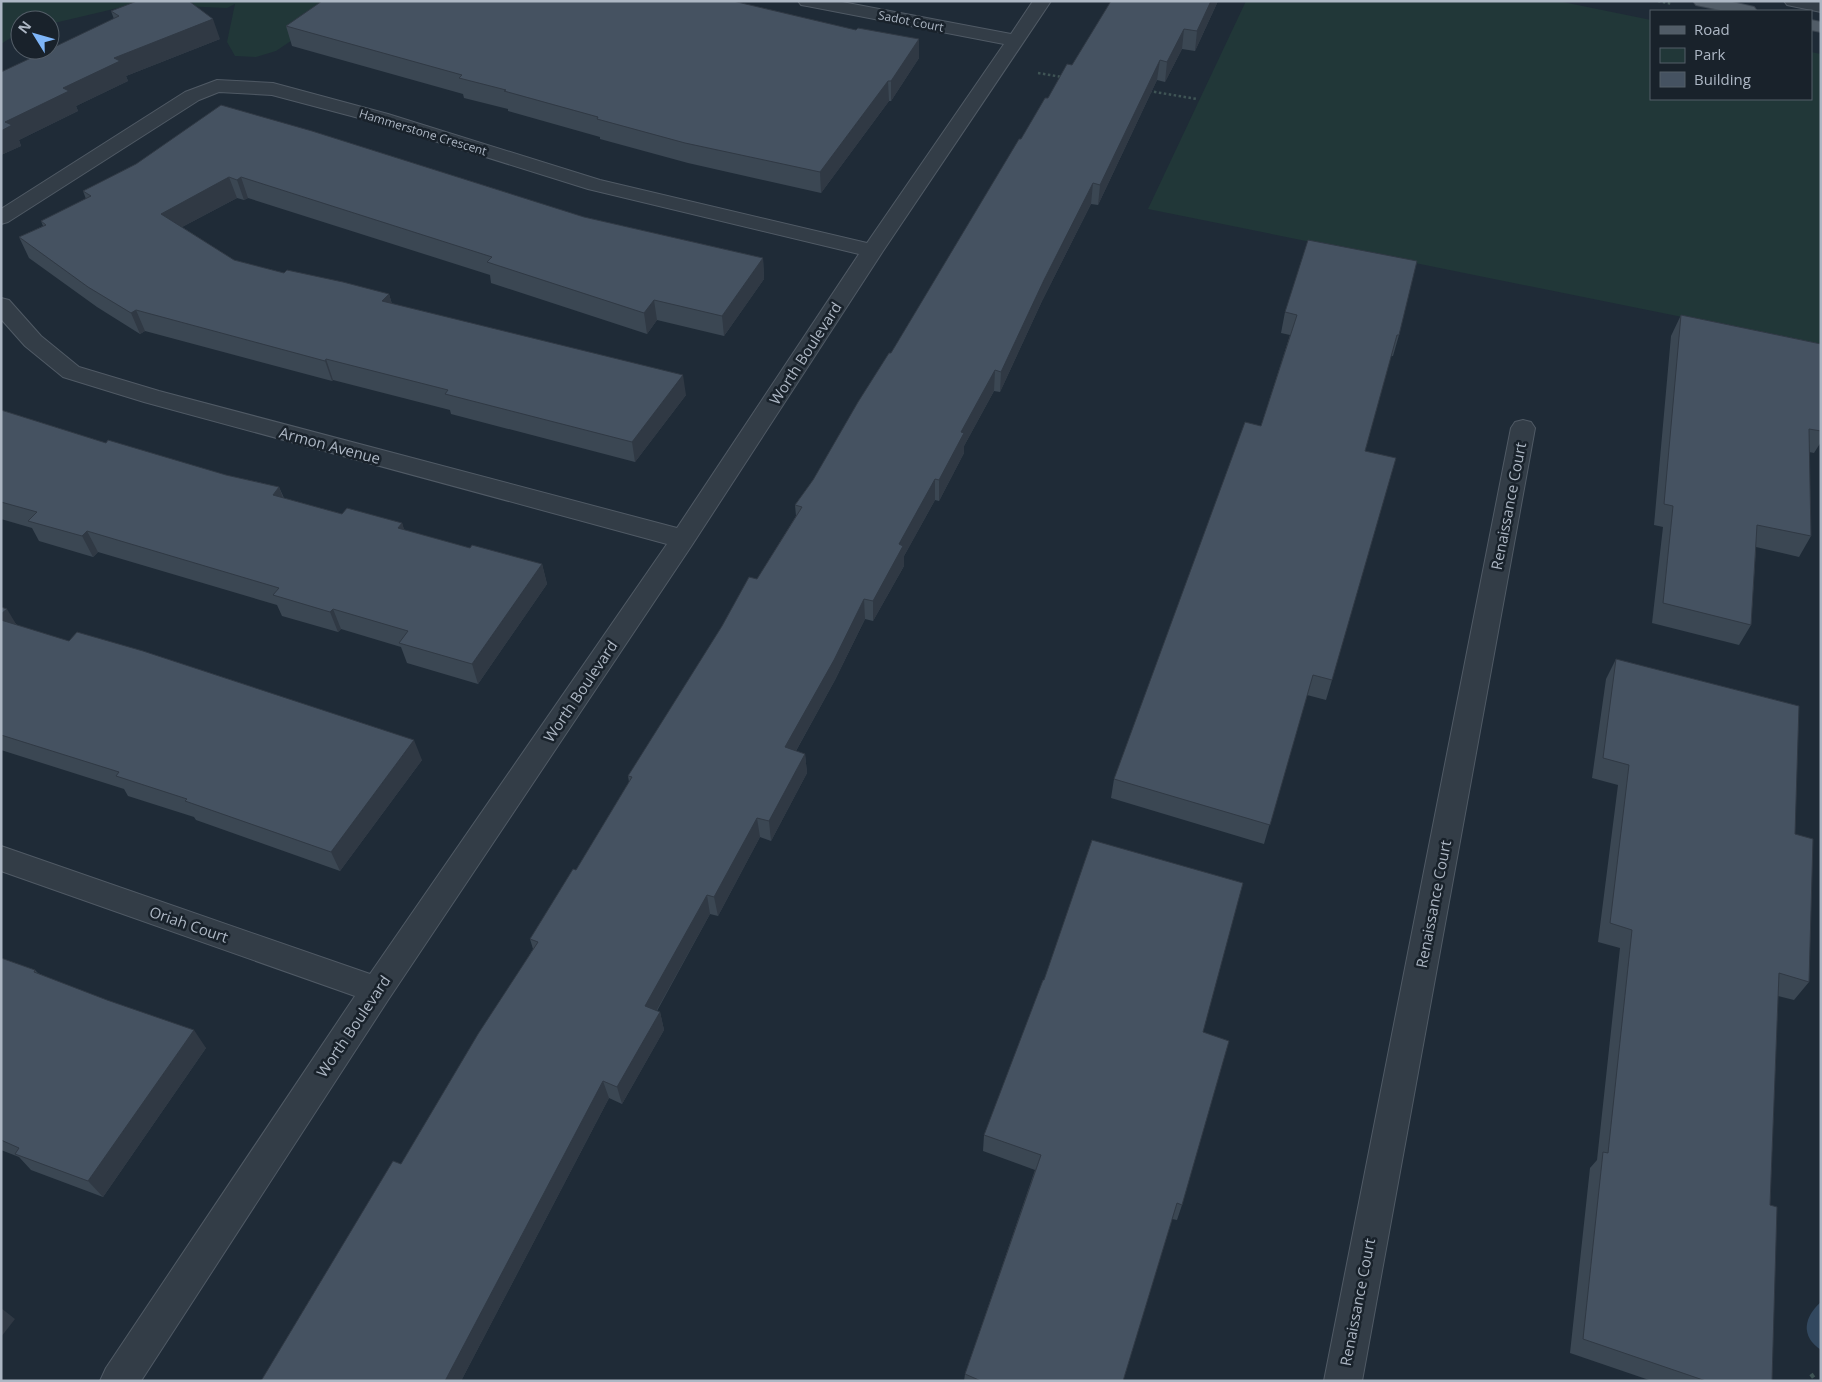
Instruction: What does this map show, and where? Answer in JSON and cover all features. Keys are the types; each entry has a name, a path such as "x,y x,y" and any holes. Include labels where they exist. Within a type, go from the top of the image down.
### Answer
{"main road":[{"path":"1702,1 1743,10"}],"street":[{"name":"Sadot Court","path":"807,1 1014,40"},
{"name":"Worth Boulevard","path":"119,1381 377,990 683,539 872,251 1042,1"},
{"path":"1793,1 1821,7"},
{"name":"Hammerstone Crescent","path":"1,218 192,96 217,86 239,86 273,89 408,126 586,182 872,251"},
{"name":"Armon Avenue","path":"1,305 33,341 71,372 161,400 683,539"},
{"name":"Renaissance Court","path":"1342,1381 1523,428"},
{"name":"Oriah Court","path":"1,858 377,990"}],"path":[{"path":"1038,73 1066,78"},
{"path":"1141,90 1197,99"},
{"path":"1811,1374 1816,1380"}],"green space":[{"path":"1,1 350,1 276,51 256,57 235,56 227,42 235,4 227,8 135,4 60,22 60,10 10,10 10,38 1,44"},
{"path":"1246,1 1558,1 1650,20 1650,100 1812,100 1812,52 1821,54 1821,345 1148,209"}],"water":[{"path":"1821,1302 1821,1350 1810,1339 1807,1333 1807,1326 1811,1314"}],"building":[{"path":"137,1 189,1 213,19 114,58 120,61 63,88 69,91 5,122 12,125 1,131 1,72 27,60 60,60 60,44 119,16 111,11"},
{"path":"322,1 733,1 856,30 858,28 919,39 891,81 888,81 820,172 685,143 597,119 598,117 459,78 462,75 286,26"},
{"path":"1111,1 1211,1 1197,31 1184,29 1167,62 1160,60 1100,185 1093,183 1044,280 1001,372 995,370 961,432 964,433 939,480 935,479 899,544 903,546 873,601 864,599 834,660 785,747 805,754 769,821 757,818 714,897 707,895 645,1006 660,1012 617,1087 603,1081 445,1381 261,1381 393,1161 401,1164 478,1034 538,942 530,939 573,869 576,870 632,777 628,776 722,626 749,577 757,579 802,507 795,505 813,480 858,402 889,353 891,353 1019,139 1021,139 1045,98 1048,98 1067,64 1072,65"},
{"path":"221,105 312,131 584,217 763,258 722,316 654,300 644,313 487,262 492,257 241,177 237,180 229,177 161,214 234,260 284,273 287,270 343,282 389,294 382,301 683,375 632,442 445,394 448,390 326,359 325,361 136,310 131,313 88,287 19,237 46,225 41,221 91,196 83,191 136,164"},
{"path":"1308,240 1417,261 1399,335 1397,335 1365,451 1396,458 1332,680 1313,675 1270,825 1114,779 1245,422 1261,426 1297,315 1285,312"},
{"path":"1681,315 1821,344 1821,431 1809,429 1811,536 1757,525 1751,625 1663,603 1673,506 1664,504"},
{"path":"1,410 106,443 108,440 226,475 279,487 273,495 342,514 347,508 402,523 398,528 470,548 472,545 542,564 472,664 399,643 408,631 333,609 330,612 273,595 279,588 87,531 82,536 28,521 37,512 1,502"},
{"path":"1,607 7,609 1,614"},
{"path":"1,620 69,641 77,632 143,651 414,740 331,852 185,801 187,799 116,776 119,772 1,735"},
{"path":"1616,659 1799,706 1795,834 1813,839 1809,982 1779,973 1770,1205 1777,1207 1772,1381 1706,1381 1583,1339 1603,1152 1608,1153 1632,930 1610,923 1629,765 1603,758"},
{"path":"1092,840 1243,883 1203,1032 1229,1041 1182,1205 1177,1203 1123,1381 981,1381 965,1374 1041,1155 984,1135 1044,980"},
{"path":"1,958 107,1000 194,1030 88,1181 15,1154 19,1148 1,1140"}]}
